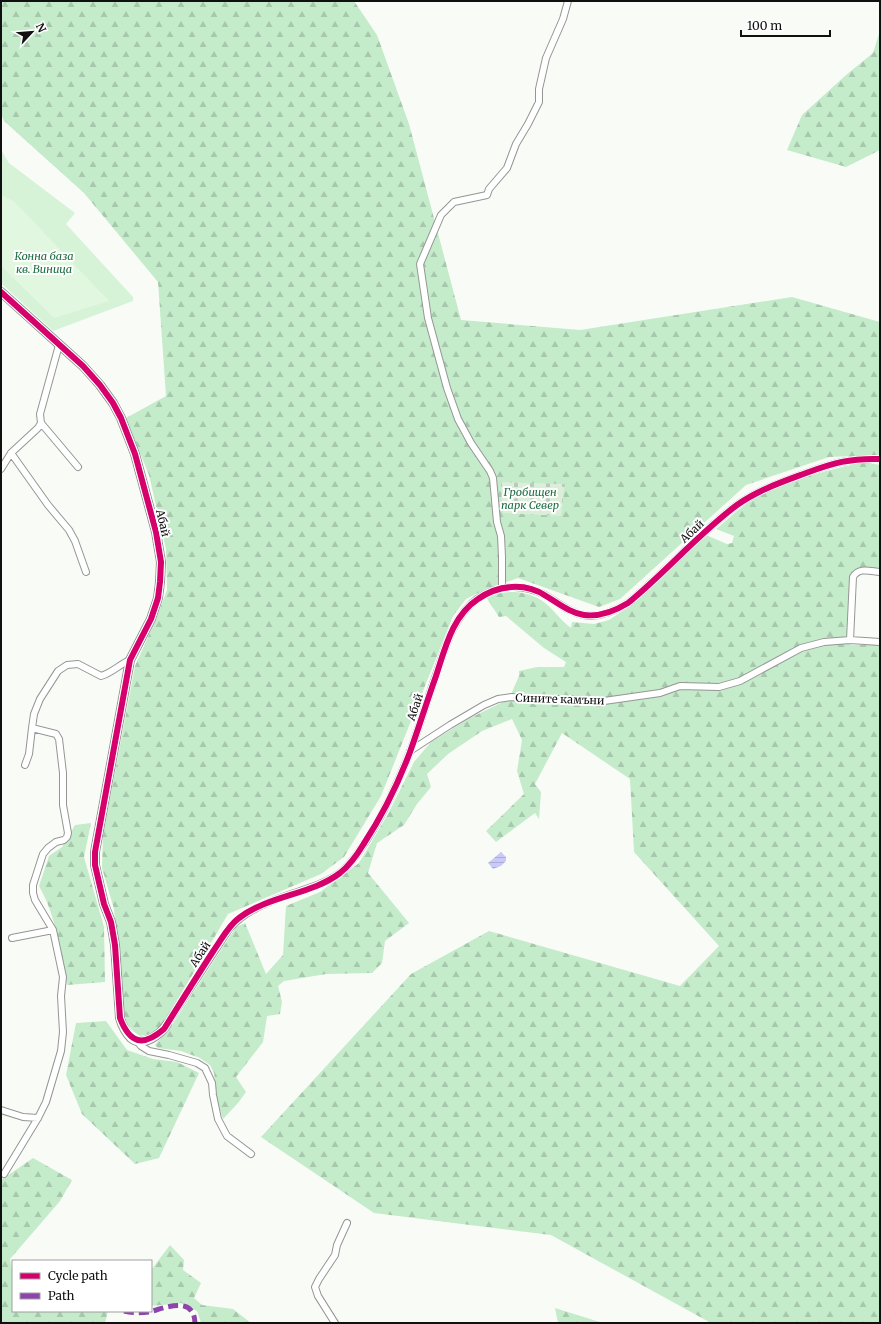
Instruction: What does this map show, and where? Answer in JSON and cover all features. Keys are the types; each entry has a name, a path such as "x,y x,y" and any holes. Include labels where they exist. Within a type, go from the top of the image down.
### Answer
{"street":[{"path":"502,588 501,536 497,522 493,478 490,471 470,443 458,420 447,388 428,318 420,264 441,215 454,202 486,195 489,189 507,168 516,144 539,102 539,89 546,58 563,19 568,1"},
{"name":"Абай","path":"1,292 83,366 100,385 113,403 136,454 156,532 161,562 158,598 151,619 130,660 95,852 95,865 104,904 111,922 115,945 120,1018 123,1027 131,1038 136,1040 142,1041 155,1037 164,1029 210,956 237,920 266,903 325,882 340,873 353,860 383,812 398,782 448,639 458,620 468,607 477,599 489,592 516,586 530,588 544,594 561,606 584,615 607,614 628,603 718,520 756,493 779,483 840,462 859,458 880,459"},
{"path":"59,345 40,414 41,422 78,467"},
{"path":"1,470 11,452 38,428 41,422"},
{"path":"11,452 48,505 69,530 75,541 86,572"},
{"path":"850,640 853,577 856,572 862,570 880,572"},
{"name":"Сините камъни","path":"410,751 450,725 484,705 498,699 568,699 604,701 660,693 687,685 719,687 745,678 800,648 824,642 850,640 880,642"},
{"path":"25,765 29,754 34,714 40,699 58,670 67,665 78,664 102,676 130,660"},
{"path":"4,1174 46,1102 61,1051 63,1032 61,996 63,977 53,930 32,893 33,885 44,854 48,848 56,842 64,840 67,837 68,833 63,806 63,773 59,739 56,734 32,728"},
{"path":"12,938 53,930"},
{"path":"136,1040 141,1046 149,1051 197,1063 205,1068 212,1083 218,1119 227,1136 251,1154"},
{"path":"1,1110 23,1117 38,1118"},
{"path":"335,1323 318,1296 315,1287 334,1255 347,1224"}],"green space":[{"path":"1,1 354,1 377,35 409,124 461,320 580,330 792,297 880,322 880,455 829,457 746,485 620,599 599,607 518,578 486,589 466,599 453,616 381,796 344,857 321,874 228,914 160,1027 153,1033 140,1036 127,1024 124,1011 114,909 102,868 103,836 135,666 167,590 166,549 149,475 126,418 166,396 158,282 84,193 4,121 1,114"},
{"path":"879,34 880,150 846,167 787,150 802,115 873,53"},
{"name":"Конна база кв. Виница","path":"1,150 9,163 75,213 66,224 133,297 133,301 53,331 1,283"},
{"path":"1,195 14,201 109,301 54,318 1,266"},
{"path":"863,462 880,465 880,571 862,570 853,577 851,645 880,645 880,1323 711,1323 551,1235 374,1213 261,1137 411,974 489,931 680,986 719,946 634,852 630,779 562,733 535,784 541,792 539,819 535,813 496,842 486,831 524,794 517,771 522,740 512,719 482,731 448,754 427,774 431,787 417,804 404,825 377,843 368,873 409,923 385,941 382,963 372,973 326,974 284,981 278,986 282,1002 280,1014 267,1016 263,1042 236,1077 246,1092 223,1119 217,1100 214,1073 210,1065 200,1058 181,1051 158,1048 155,1045 170,1028 236,927 245,923 266,974 283,955 286,906 320,892 359,863 388,814 414,762 431,742 470,718 509,699 519,676 519,671 537,667 564,667 566,662 544,648 506,616 499,617 486,597 507,592 528,594 545,603 571,628 572,622 594,624 609,620 627,608 650,589 706,535 727,544 732,543 734,536 716,529 757,497 802,478"},
{"name":"Гробищен парк Север","path":"501,482 565,484 561,516 503,513"},
{"path":"91,823 84,857 104,927 105,982 67,985 54,922 45,897 39,886 49,856 62,847 75,825"},
{"path":"106,1021 127,1050 153,1059 177,1062 199,1073 159,1158 135,1164 82,1114 66,1075 76,1023"},
{"path":"33,1158 72,1180 60,1201 10,1259 12,1270 12,1312 108,1312 105,1323 1,1323 1,1180"},
{"path":"170,1245 184,1260 183,1270 201,1283 194,1298 202,1305 233,1309 251,1323 201,1323 197,1311 181,1303 152,1306 152,1269"},
{"path":"555,1308 603,1323 558,1323"}],"water":[{"path":"501,852 506,857 506,861 501,866 493,869 488,863"}],"marked path":[{"path":"152,1311 170,1306 184,1306 190,1309 195,1323"},
{"path":"133,1312 146,1312"}],"cycle path":[{"path":"1,292 83,366 100,385 113,403 121,418 135,454 156,532 161,562 158,598 151,619 130,660 95,852 95,865 104,904 111,922 115,945 120,1018 128,1033 133,1038 138,1040 150,1039 164,1029 214,950 235,921 263,904 303,891 329,880 340,873 353,860 377,823 400,776 410,752 451,634 462,614 469,606 486,594 494,591 503,588 521,587 538,592 579,614 596,615 607,613 628,603 656,579 723,516 753,495 779,483 833,464 860,459 880,459"}]}
